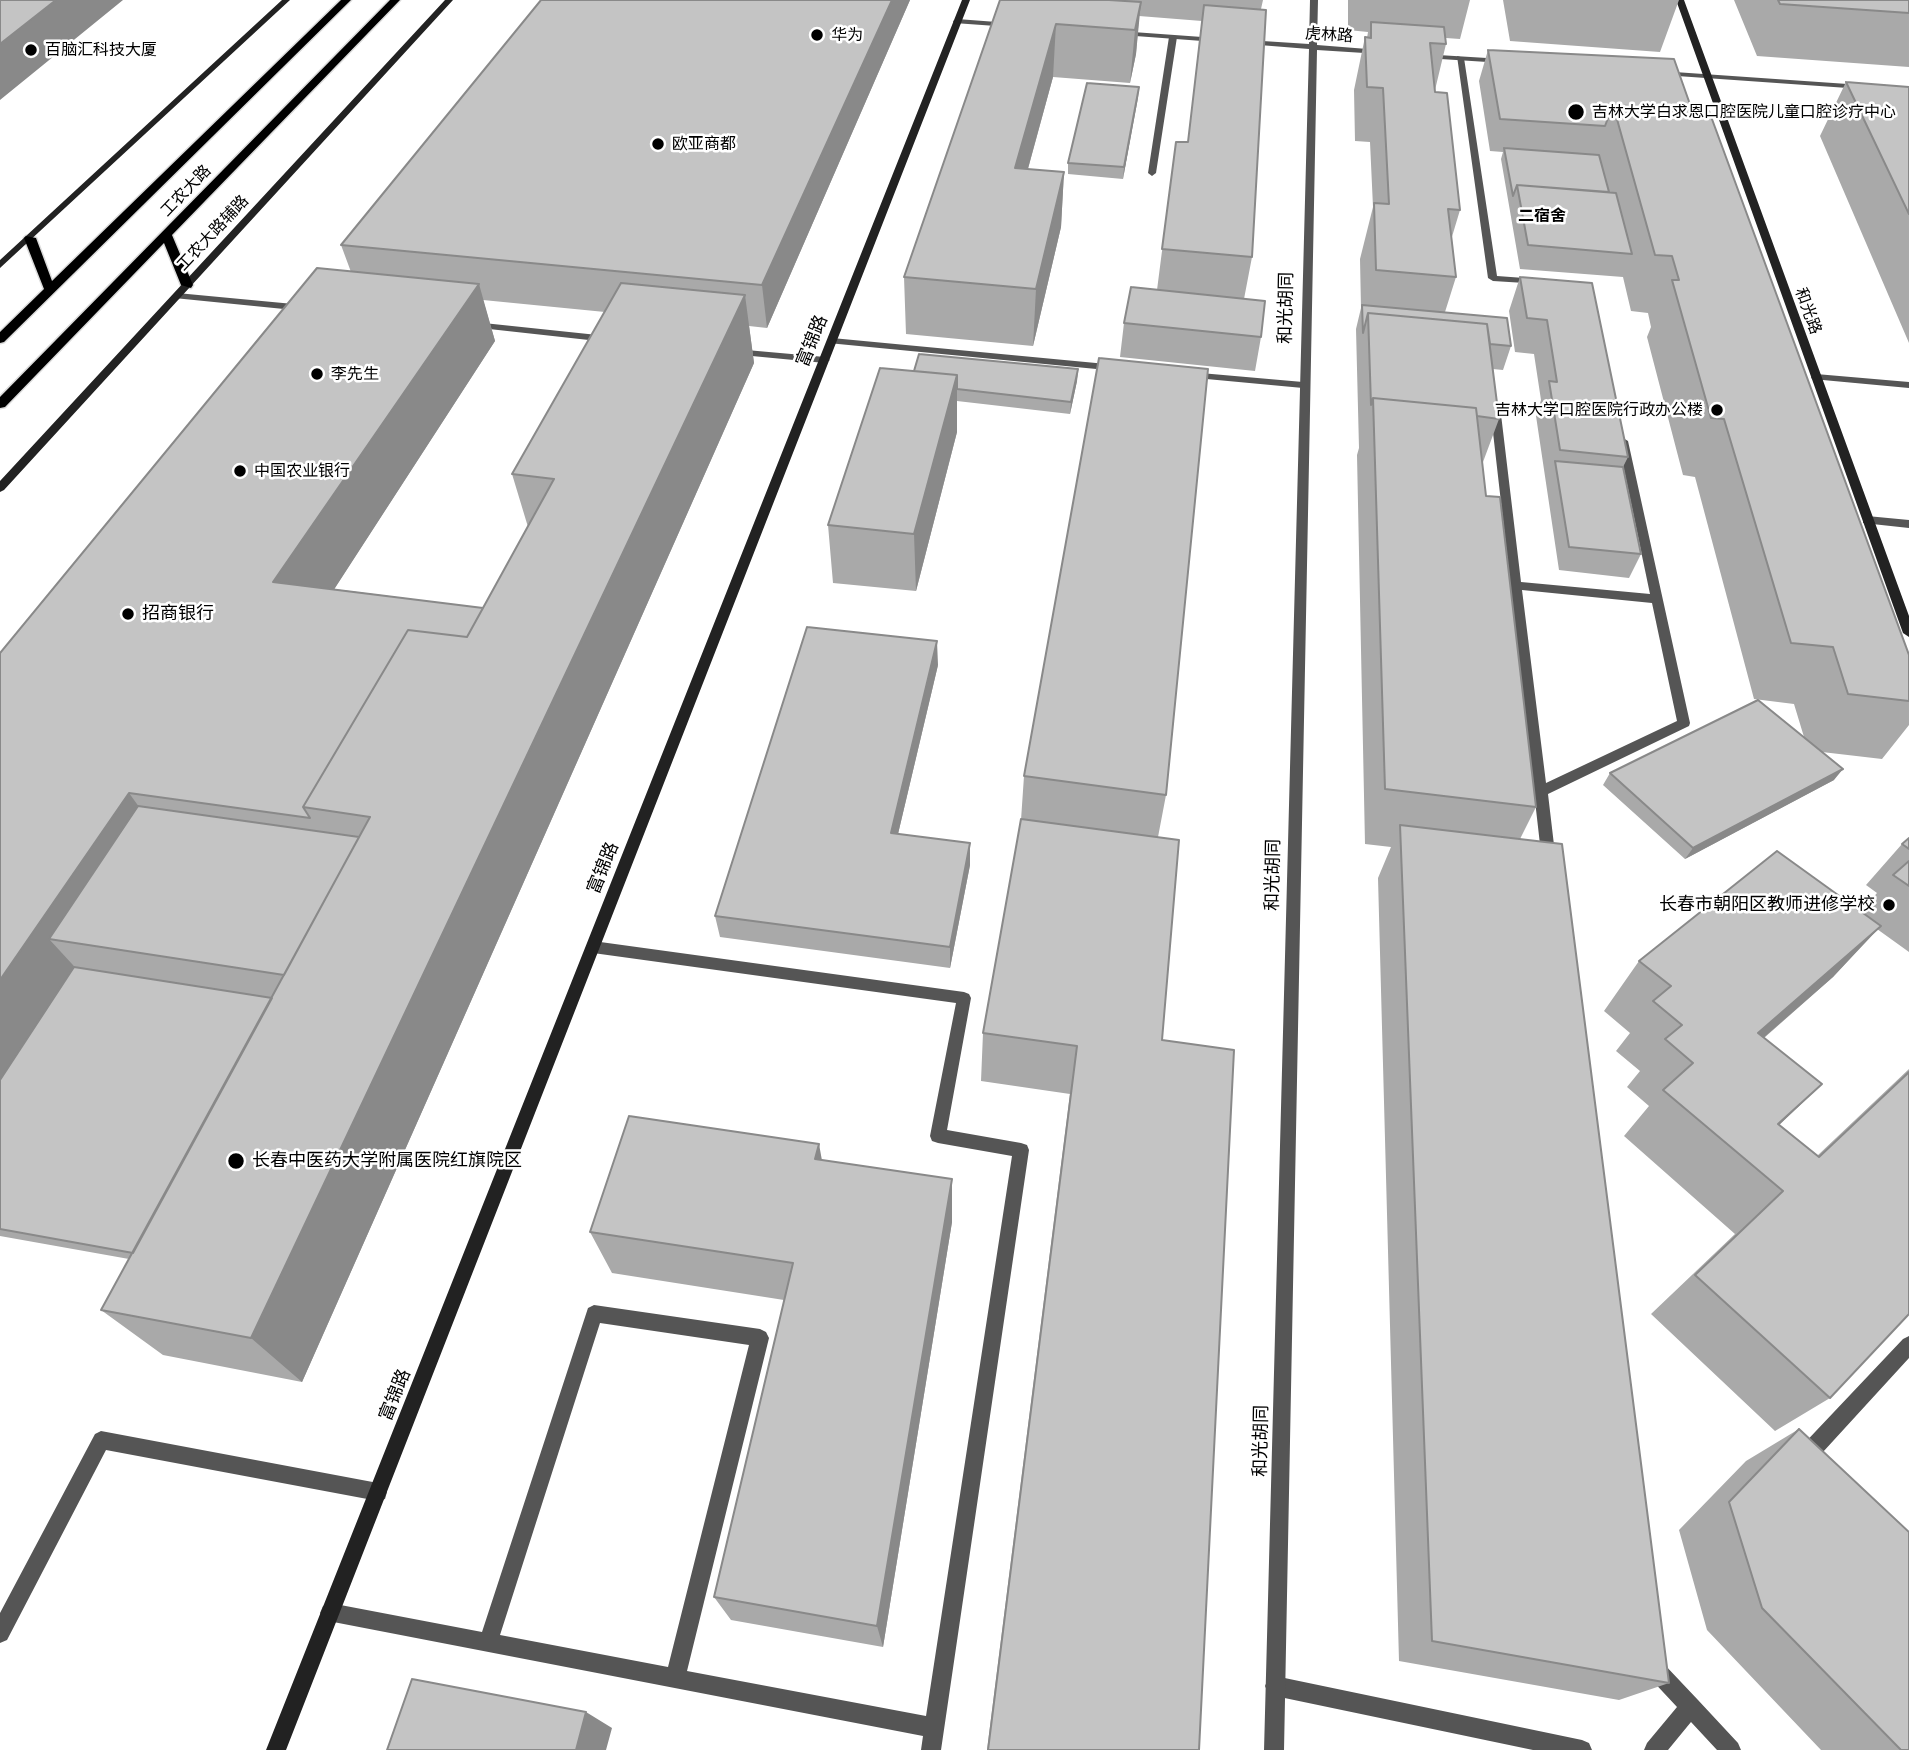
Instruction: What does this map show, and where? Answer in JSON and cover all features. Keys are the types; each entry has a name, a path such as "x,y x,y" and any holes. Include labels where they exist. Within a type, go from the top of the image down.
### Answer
{"main road":[{"name":"工农大路","path":"0,339 346,0"},
{"name":"工农大路","path":"0,404 395,0"},
{"path":"166,234 187,285"},
{"path":"30,237 50,290"}],"street":[{"path":"1,262 286,0"},
{"name":"工农大路辅路","path":"0,488 449,0"},
{"name":"富锦路","path":"276,1750 966,0"},
{"name":"和光胡同","path":"1274,1750 1303,385 1314,0"},
{"name":"和光路","path":"1679,0 1909,633"},
{"path":"957,21 1025,26"},
{"path":"1105,32 1228,41"},
{"path":"1152,173 1173,37"},
{"name":"虎林路","path":"1242,42 1392,53"},
{"path":"1419,55 1514,62"},
{"path":"1460,58 1493,278 1553,284"},
{"path":"1650,72 1868,88"},
{"path":"177,296 320,310"},
{"path":"457,324 620,340"},
{"path":"832,341 1123,368"},
{"path":"729,351 824,360"},
{"path":"1179,374 1303,385"},
{"path":"1816,377 1909,385"},
{"path":"1494,396 1552,881"},
{"path":"1541,791 1684,723 1620,428"},
{"path":"1867,520 1909,524"},
{"path":"1516,585 1657,600"},
{"path":"593,947 964,998 938,1136 1021,1150 931,1750"},
{"path":"488,1643 594,1314 760,1338 675,1678"},
{"path":"1791,1472 1909,1345"},
{"path":"0,1633 101,1440 378,1492"},
{"path":"330,1613 934,1728"},
{"path":"1644,1657 1731,1750"},
{"path":"1275,1686 1582,1750"},
{"path":"1654,1750 1691,1707"}],"building":[{"path":"0,0 56,0 0,44"},
{"name":"欧亚商都","path":"541,0 892,0 762,285 341,245"},
{"path":"1000,0 1141,2 1135,30 1056,24 1015,168 1064,172 1036,289 904,277"},
{"path":"1778,0 1909,0 1909,13 1780,4"},
{"path":"1204,5 1266,10 1252,257 1162,249 1176,142 1188,142"},
{"path":"1371,22 1444,27 1446,44 1430,43 1435,92 1447,93 1460,210 1448,209 1456,277 1376,270 1374,203 1389,204 1383,88 1367,87 1365,37 1371,38"},
{"path":"1488,50 1674,59 1692,110 1613,105 1605,126 1500,119"},
{"path":"1846,82 1909,87 1909,214"},
{"path":"1087,83 1139,87 1124,167 1068,163"},
{"path":"1613,105 1709,111 1909,655 1909,701 1848,694 1833,647 1791,643 1724,419 1711,418 1672,280 1679,280 1672,256 1655,255"},
{"path":"1504,148 1599,155 1609,192 1517,185 1513,196"},
{"path":"1517,185 1616,193 1632,254 1528,245"},
{"path":"317,268 479,284 273,582 483,608 467,637 408,630 303,807 310,818 129,793 0,980 0,653"},
{"path":"1520,277 1592,283 1628,457 1560,450 1549,381 1557,382 1547,320 1527,318"},
{"path":"621,283 745,295 251,1338 101,1310 370,817 303,807 408,630 467,637 554,479 512,474"},
{"path":"1131,287 1265,301 1261,337 1124,323"},
{"path":"1362,305 1507,318 1511,346 1490,344 1487,324 1368,313 1363,333"},
{"path":"1368,313 1487,324 1499,419 1477,416 1476,408 1373,398 1371,405"},
{"path":"919,354 1078,369 1071,402 957,389 957,375 914,371"},
{"path":"1099,358 1208,369 1166,795 1024,776"},
{"path":"880,368 957,375 914,534 828,525"},
{"path":"1373,398 1476,408 1486,496 1500,497 1536,807 1385,789"},
{"path":"1555,461 1623,467 1641,554 1569,547"},
{"path":"807,627 937,641 891,833 970,843 950,947 715,916"},
{"path":"1758,700 1843,769 1693,848 1610,773"},
{"path":"138,806 359,837 284,975 49,939"},
{"path":"1021,819 1179,840 1162,1040 1234,1050 1199,1750 988,1750 1077,1046 983,1033"},
{"path":"1400,825 1562,844 1669,1683 1432,1641"},
{"path":"1909,838 1909,849 1902,844"},
{"path":"1777,851 1881,926 1758,1033 1822,1084 1778,1124 1819,1157 1909,1072 1909,1314 1830,1398 1695,1275 1783,1191 1663,1090 1693,1063 1665,1039 1682,1025 1653,1001 1671,986 1639,961"},
{"path":"1909,861 1909,886 1893,875"},
{"path":"74,967 272,998 133,1253 0,1229 0,1080"},
{"path":"629,1116 819,1144 815,1159 952,1179 877,1626 714,1597 793,1263 590,1232"},
{"path":"1799,1429 1909,1532 1909,1750 1901,1750 1762,1608 1729,1502"},
{"path":"412,1679 586,1712 576,1750 387,1750"}],"place":[{"name":"华为","path":"817,35"},
{"name":"百脑汇科技大厦","path":"31,50"},
{"name":"吉林大学白求恩口腔医院儿童口腔诊疗中心","path":"1576,112"},
{"name":"欧亚商都","path":"658,144"},
{"name":"李先生","path":"317,374"},
{"name":"吉林大学口腔医院行政办公楼","path":"1717,410"},
{"name":"中国农业银行","path":"240,471"},
{"name":"招商银行","path":"128,614"},
{"name":"长春市朝阳区教师进修学校","path":"1889,905"},
{"name":"长春中医药大学附属医院红旗院区","path":"236,1161"}],"district":[{"name":"二宿舍","path":"1542,216"}]}
